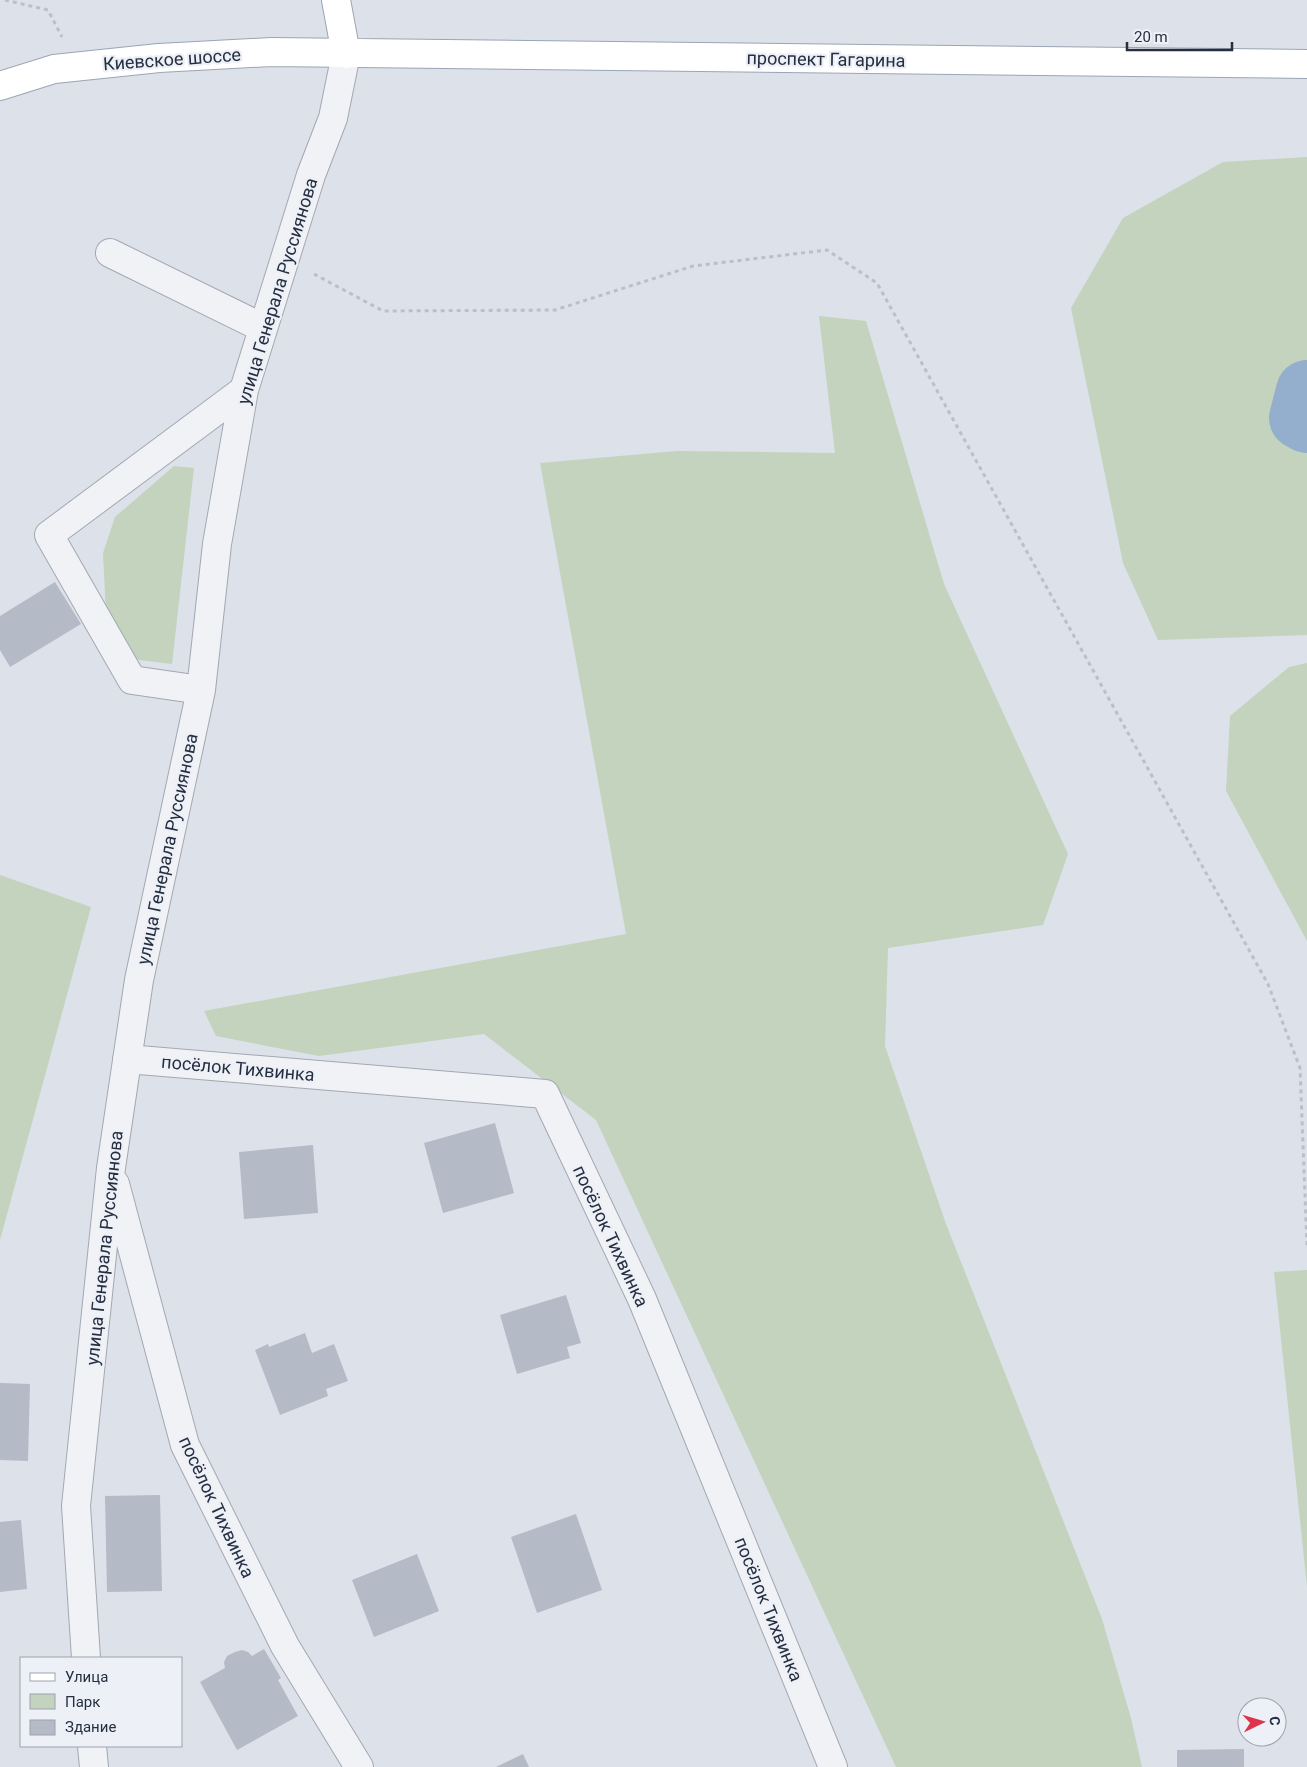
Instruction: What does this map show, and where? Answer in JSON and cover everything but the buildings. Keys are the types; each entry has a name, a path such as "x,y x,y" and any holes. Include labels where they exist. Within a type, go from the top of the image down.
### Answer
{"main road":[{"path":"336,0 346,54"},
{"name":"Киевское шоссе","path":"0,86 54,69 159,58 271,52 346,54"},
{"name":"проспект Гагарина","path":"346,54 1307,64"}],"lane":[{"name":"улица Генерала Руссиянова","path":"86,1657 76,1506 111,1168 139,980 201,690 218,544 244,390 311,175 333,118 346,54"},
{"path":"110,252 263,328"},
{"path":"201,690 132,680 49,535 244,390"},
{"name":"посёлок Тихвинка","path":"127,1059 545,1094 642,1299 833,1767"},
{"name":"посёлок Тихвинка","path":"111,1168 185,1445 285,1646 359,1767"},
{"path":"92,1747 94,1767"}],"path":[{"path":"285,258 383,311 555,310 693,266 827,250 877,283 1268,984 1300,1068 1307,1246"}],"green space":[{"path":"1307,157 1307,635 1158,640 1123,563 1071,308 1123,218 1223,162"},
{"path":"819,316 866,321 944,584 1068,854 1043,925 888,948 885,1046 946,1224 1102,1619 1131,1718 1142,1767 896,1767 596,1120 484,1034 319,1056 216,1036 204,1011 626,934 540,463 677,451 835,453"},
{"path":"174,466 194,468 172,664 139,660 122,651 106,613 103,553 115,517"},
{"path":"1307,663 1307,941 1226,791 1230,716 1289,667"},
{"path":"0,875 91,907 0,1240"},
{"path":"1307,1270 1307,1587 1274,1272"}],"waterway":[{"path":"1307,391 1300,418 1307,422"}]}
